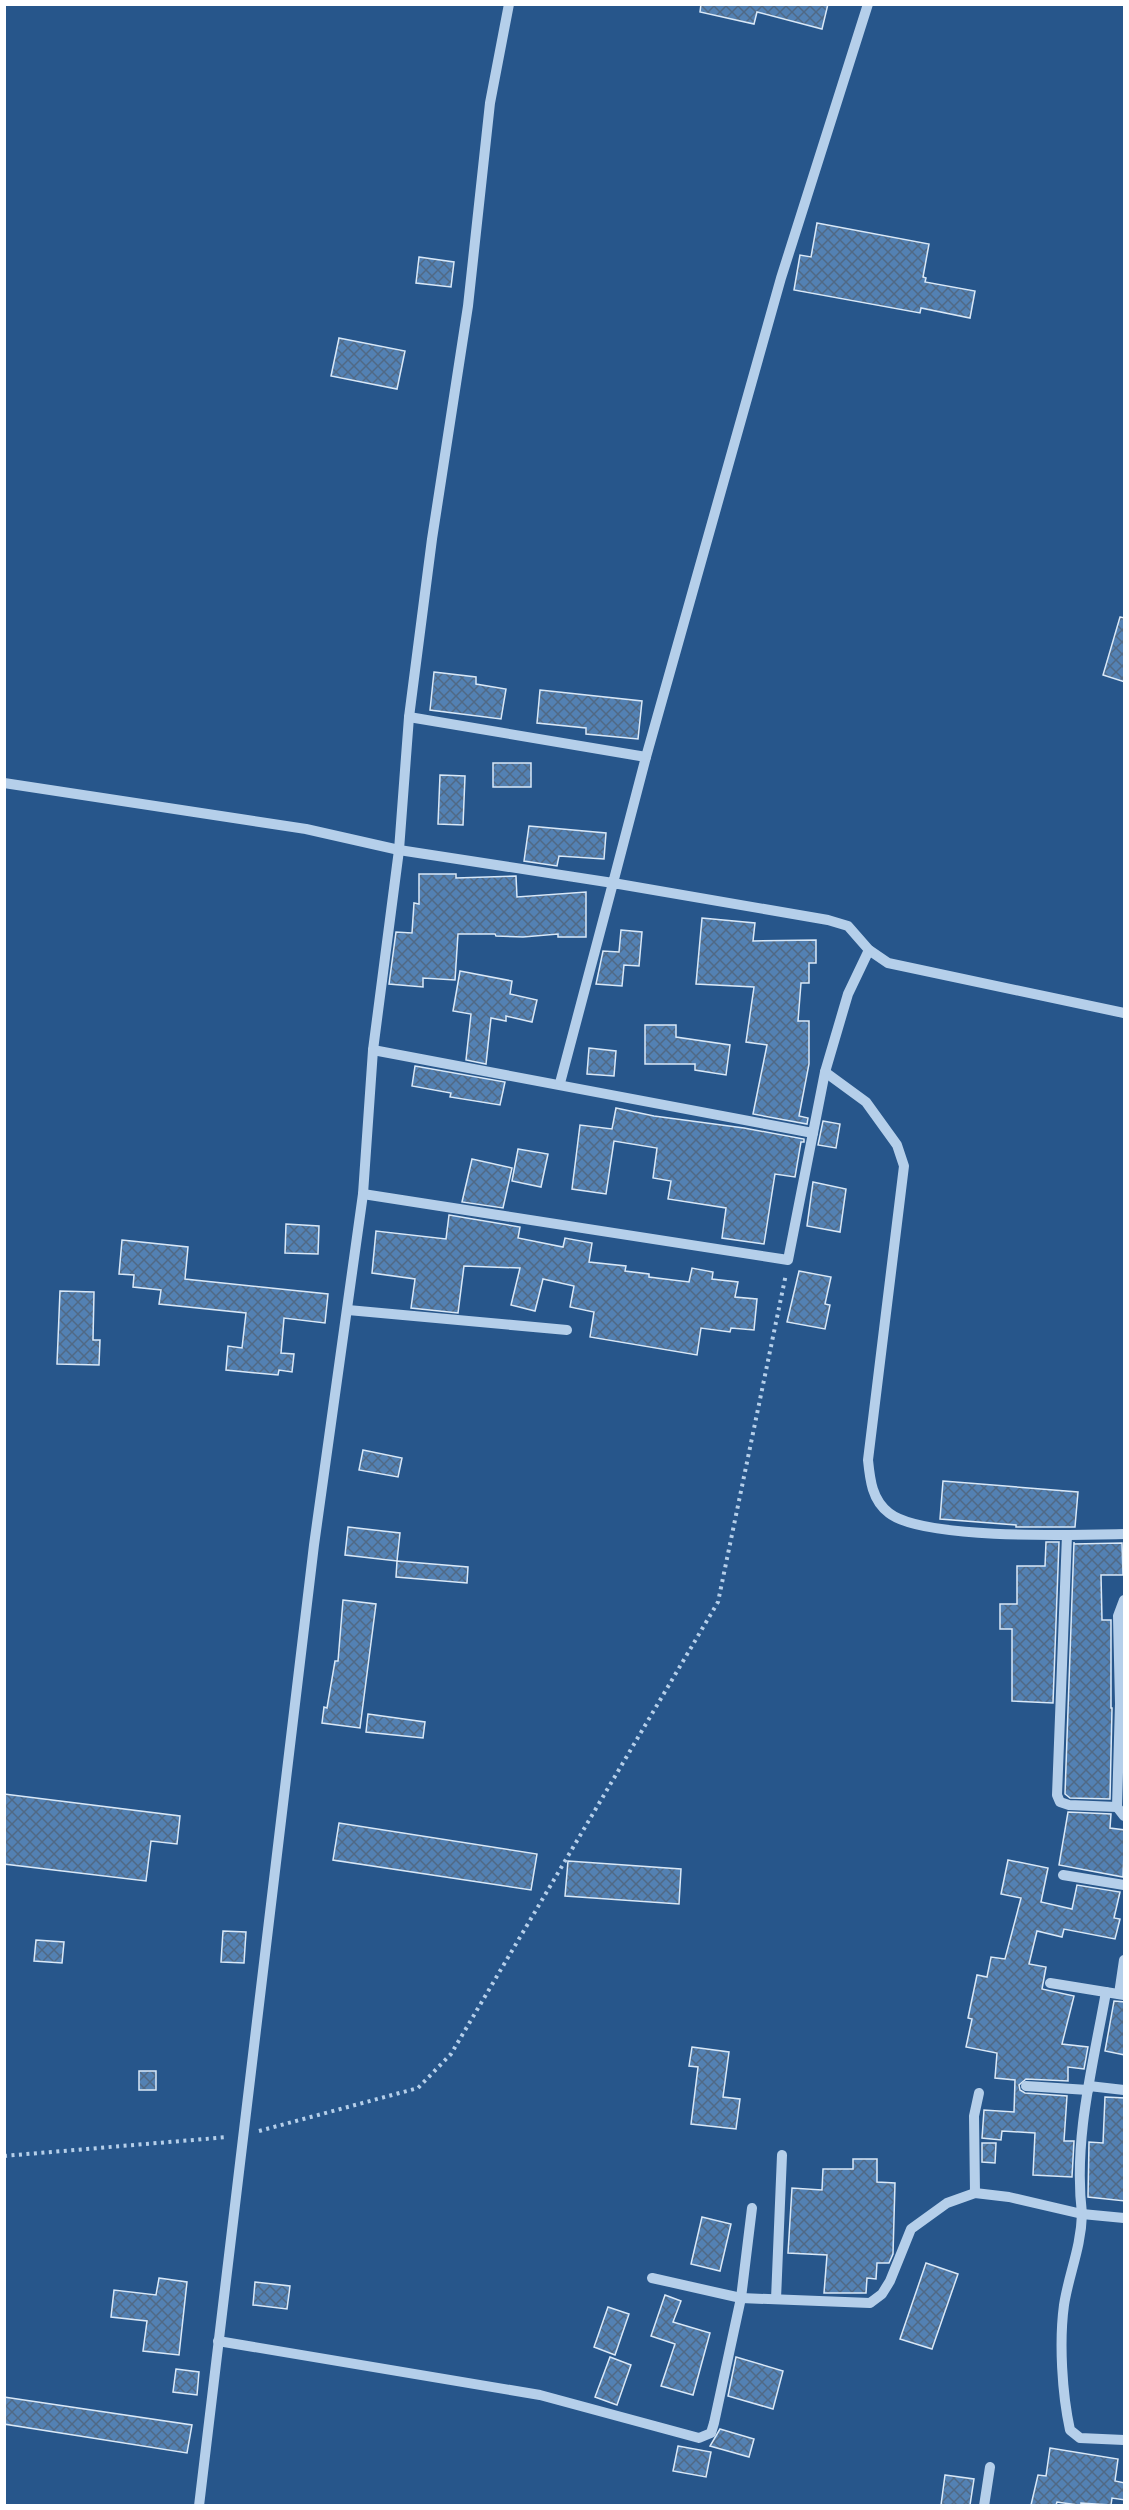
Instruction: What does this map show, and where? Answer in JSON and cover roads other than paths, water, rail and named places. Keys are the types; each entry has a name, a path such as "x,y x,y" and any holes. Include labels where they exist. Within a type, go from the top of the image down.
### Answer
{"street":[{"path":"199,2505 314,1545 363,1194 373,1050 399,850 409,717 432,539 468,306 490,103 509,4"},
{"path":"560,1083 646,757 781,278 868,4"},
{"path":"409,717 646,757"},
{"path":"4,783 306,829 399,850 613,883 838,923 848,926 869,950 888,963 935,975 1125,1013"},
{"path":"363,1194 788,1260 825,1072 848,994 869,950"},
{"path":"373,1050 560,1083 813,1133"},
{"path":"825,1072 866,1101 897,1145 904,1166 868,1460 870,1481 877,1500 889,1514 906,1522 942,1530 1067,1535 1125,1534"},
{"path":"348,1310 567,1330"},
{"path":"1067,1535 1057,1795 1060,1803 1069,1805 1117,1807"},
{"path":"1125,1600 1118,1616 1122,1703 1117,1807 1125,1816"},
{"path":"1063,1875 1125,1885"},
{"path":"1050,1983 1122,1994 1125,1960"},
{"path":"1106,1992 1082,2122 1079,2191 1082,2214 1081,2239 1064,2305 1063,2375 1066,2415 1070,2430 1080,2438 1125,2440"},
{"path":"1026,2086 1125,2090"},
{"path":"975,2193 974,2116 979,2093"},
{"path":"776,2299 782,2155"},
{"path":"652,2278 741,2298 870,2303 882,2294 890,2281 911,2229 946,2203 975,2193 1010,2196 1082,2214 1125,2218"},
{"path":"218,2341 540,2396 699,2438 711,2433 714,2423 741,2298 752,2208"},
{"path":"984,2505 990,2467"}]}
